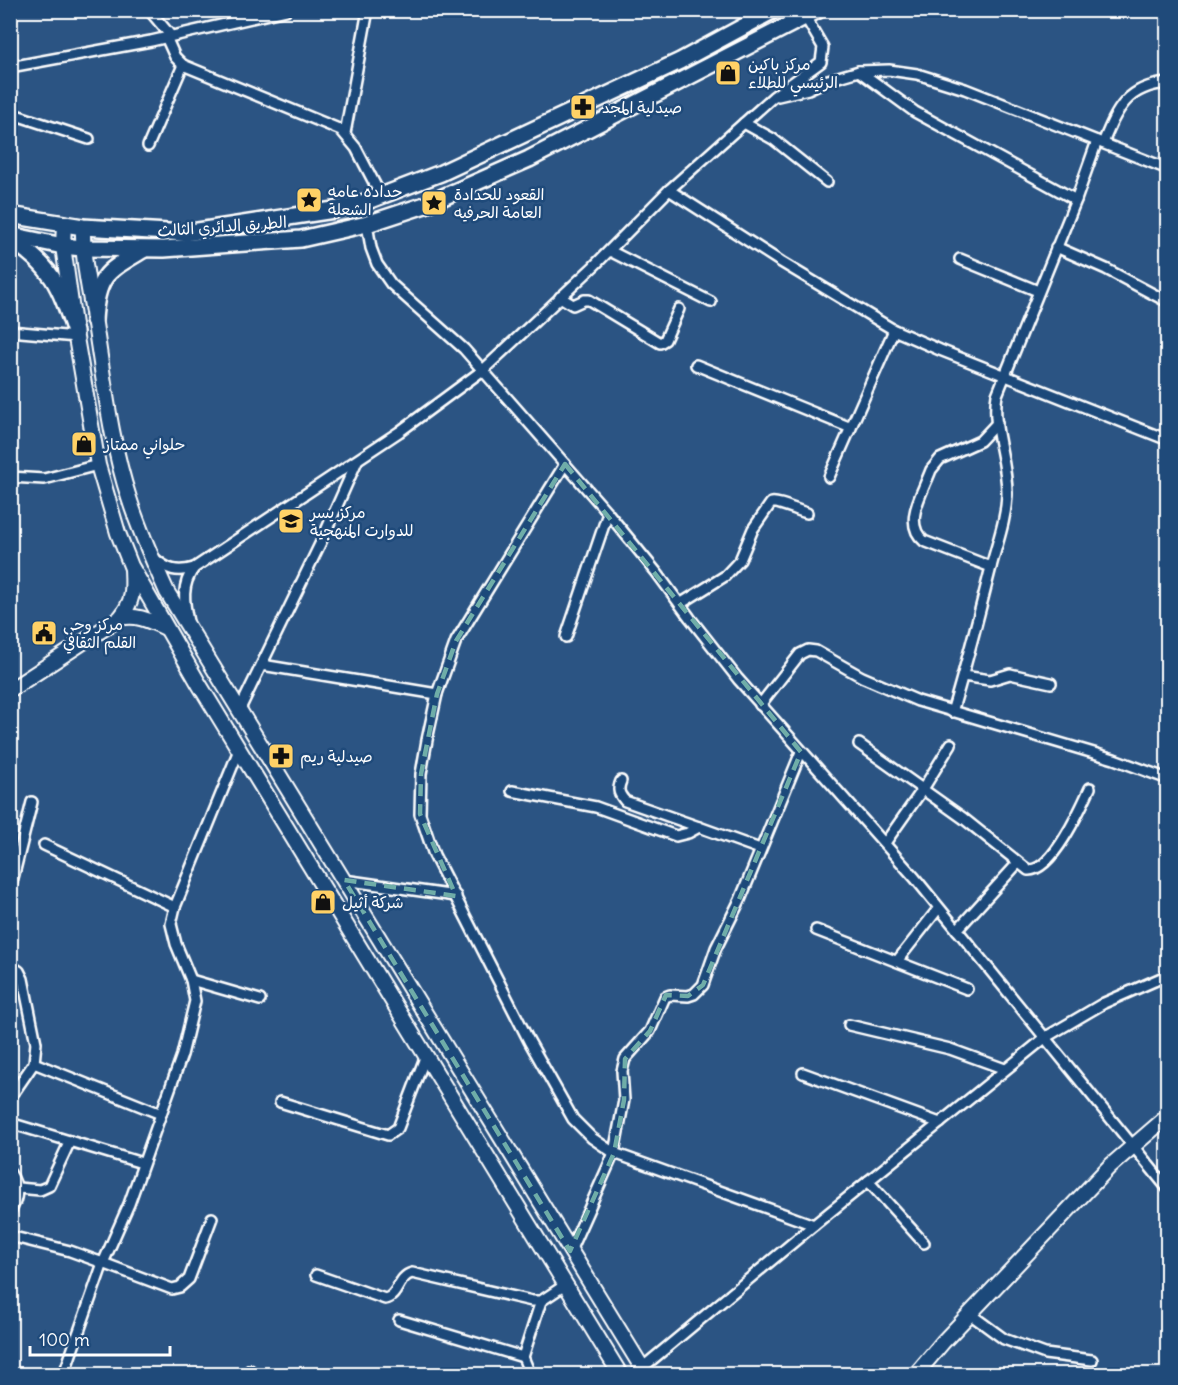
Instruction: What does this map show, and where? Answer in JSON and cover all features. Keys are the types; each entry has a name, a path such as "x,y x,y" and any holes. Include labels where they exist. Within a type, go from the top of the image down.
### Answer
{"main road":[{"name":"الطريق الدائري الثالث","path":"10,237 82,248 144,249 301,239 367,224 425,205 529,159 809,12"},
{"name":"الطريق الدائري الثالث","path":"10,216 83,227 185,233 334,210 381,196 441,173 670,66 767,13"},
{"path":"64,225 63,246 75,334 98,465 118,533 131,566 239,750 620,1374"},
{"path":"83,227 82,248 119,461 149,554 167,591 644,1371"},
{"path":"10,237 34,256 53,276 61,292 75,334"},
{"path":"94,320 96,298 105,276 144,249"},
{"path":"120,618 133,598 131,566"},
{"path":"10,690 120,618 130,615 144,618 166,628"},
{"path":"382,982 398,970"},
{"path":"916,1374 1109,1167 1135,1147 1167,1116"}],"street":[{"path":"149,10 169,37 175,57 183,65 337,127 345,133 356,148 381,196"},
{"path":"10,67 169,37 286,10"},
{"path":"345,133 368,10"},
{"path":"149,554 168,569 180,571 194,568 424,415 483,370 610,251 669,190 773,97 821,62 823,47 809,12"},
{"path":"148,146 183,65"},
{"path":"773,97 808,89 828,80 859,72 889,69 936,78 1167,169"},
{"path":"859,72 915,112 1076,200"},
{"path":"952,712 1005,512 1007,494 1005,468 995,403 1004,375 1100,142 1119,109 1134,92 1151,84 1167,83"},
{"path":"10,113 89,139"},
{"path":"744,123 773,139 827,182"},
{"path":"669,190 781,262 894,330 1167,440"},
{"path":"367,224 370,248 377,264 391,284 464,349 637,546 760,705 885,843 1046,1037 1167,1189"},
{"path":"1056,247 1106,269 1167,302"},
{"path":"610,251 711,302"},
{"path":"960,259 1038,291"},
{"path":"560,297 573,305 589,300 660,342 665,340 679,309"},
{"path":"829,477 894,330"},
{"path":"10,331 75,334"},
{"path":"696,365 851,428"},
{"path":"991,567 924,540 918,535 913,519 935,464 980,441 997,423"},
{"path":"239,711 321,542 358,459"},
{"path":"565,464 456,641 437,694 421,774 420,814 434,855 529,1041 573,1119 592,1138 614,1153 814,1225"},
{"path":"10,477 44,479 98,465"},
{"path":"680,604 725,576 740,560 753,529 771,503 777,502 807,513"},
{"path":"566,637 608,513"},
{"path":"190,632 184,586 194,568"},
{"path":"760,705 800,654 808,650 816,651 862,677 918,701 1114,759 1167,779"},
{"path":"262,665 437,694"},
{"path":"963,676 990,680 1010,674 1051,683"},
{"path":"860,744 970,824 1018,863 1032,871 1041,867 1068,832 1090,788"},
{"path":"885,843 951,744"},
{"path":"64,1374 103,1263 129,1204 182,1055 195,1001 192,980 176,944 171,924 174,907 239,750"},
{"path":"570,1251 614,1153 624,1100 622,1071 625,1059 650,1031 666,998 670,995 694,994 703,984 716,948 740,900 801,752"},
{"path":"621,781 618,787 619,795 625,801 760,849"},
{"path":"512,790 596,807 676,836 688,833 699,826"},
{"path":"10,890 32,802"},
{"path":"44,845 174,907"},
{"path":"957,930 1018,863"},
{"path":"344,880 456,896"},
{"path":"897,961 938,909"},
{"path":"816,930 967,989"},
{"path":"10,965 19,971 36,1043 34,1063 10,1098"},
{"path":"644,1371 814,1225 1046,1037 1104,1003 1167,975"},
{"path":"192,980 260,1000"},
{"path":"849,1024 950,1049 1005,1069"},
{"path":"280,1102 388,1135 398,1128 426,1055"},
{"path":"34,1063 161,1114"},
{"path":"803,1072 940,1123"},
{"path":"10,1123 142,1163"},
{"path":"18,1188 40,1190 49,1186 70,1141"},
{"path":"10,1173 18,1188 17,1200 10,1212"},
{"path":"868,1181 924,1243"},
{"path":"10,1236 70,1251 172,1289 180,1287 189,1279 212,1218"},
{"path":"316,1275 384,1299 393,1295 404,1276 412,1273 523,1300 541,1301 565,1285"},
{"path":"530,1374 523,1357 541,1301"},
{"path":"970,1314 1004,1339 1045,1354 1092,1360"},
{"path":"399,1320 523,1357"}],"highlighted area":[{"path":"565,464 801,752 703,985 688,996 666,995 650,1031 625,1059 624,1100 614,1153 570,1251 344,880 456,896 420,814 421,774 437,694 456,641"}],"place":[{"name":"مركز باكين الرئيسي للطلاء","path":"728,73"},
{"name":"صيدلية المجد","path":"583,107"},
{"name":"حداده عامه الشعلة","path":"309,200"},
{"name":"القعود للحدادة العامة الحرفيه","path":"434,203"},
{"name":"حلواني ممتاز","path":"84,444"},
{"name":"مركز يسر للدوارت المنهجية","path":"291,521"},
{"name":"مركز وحي القلم الثقافي","path":"44,633"},
{"name":"صيدلية ريم","path":"281,756"},
{"name":"شركة أثيل","path":"323,902"}]}
